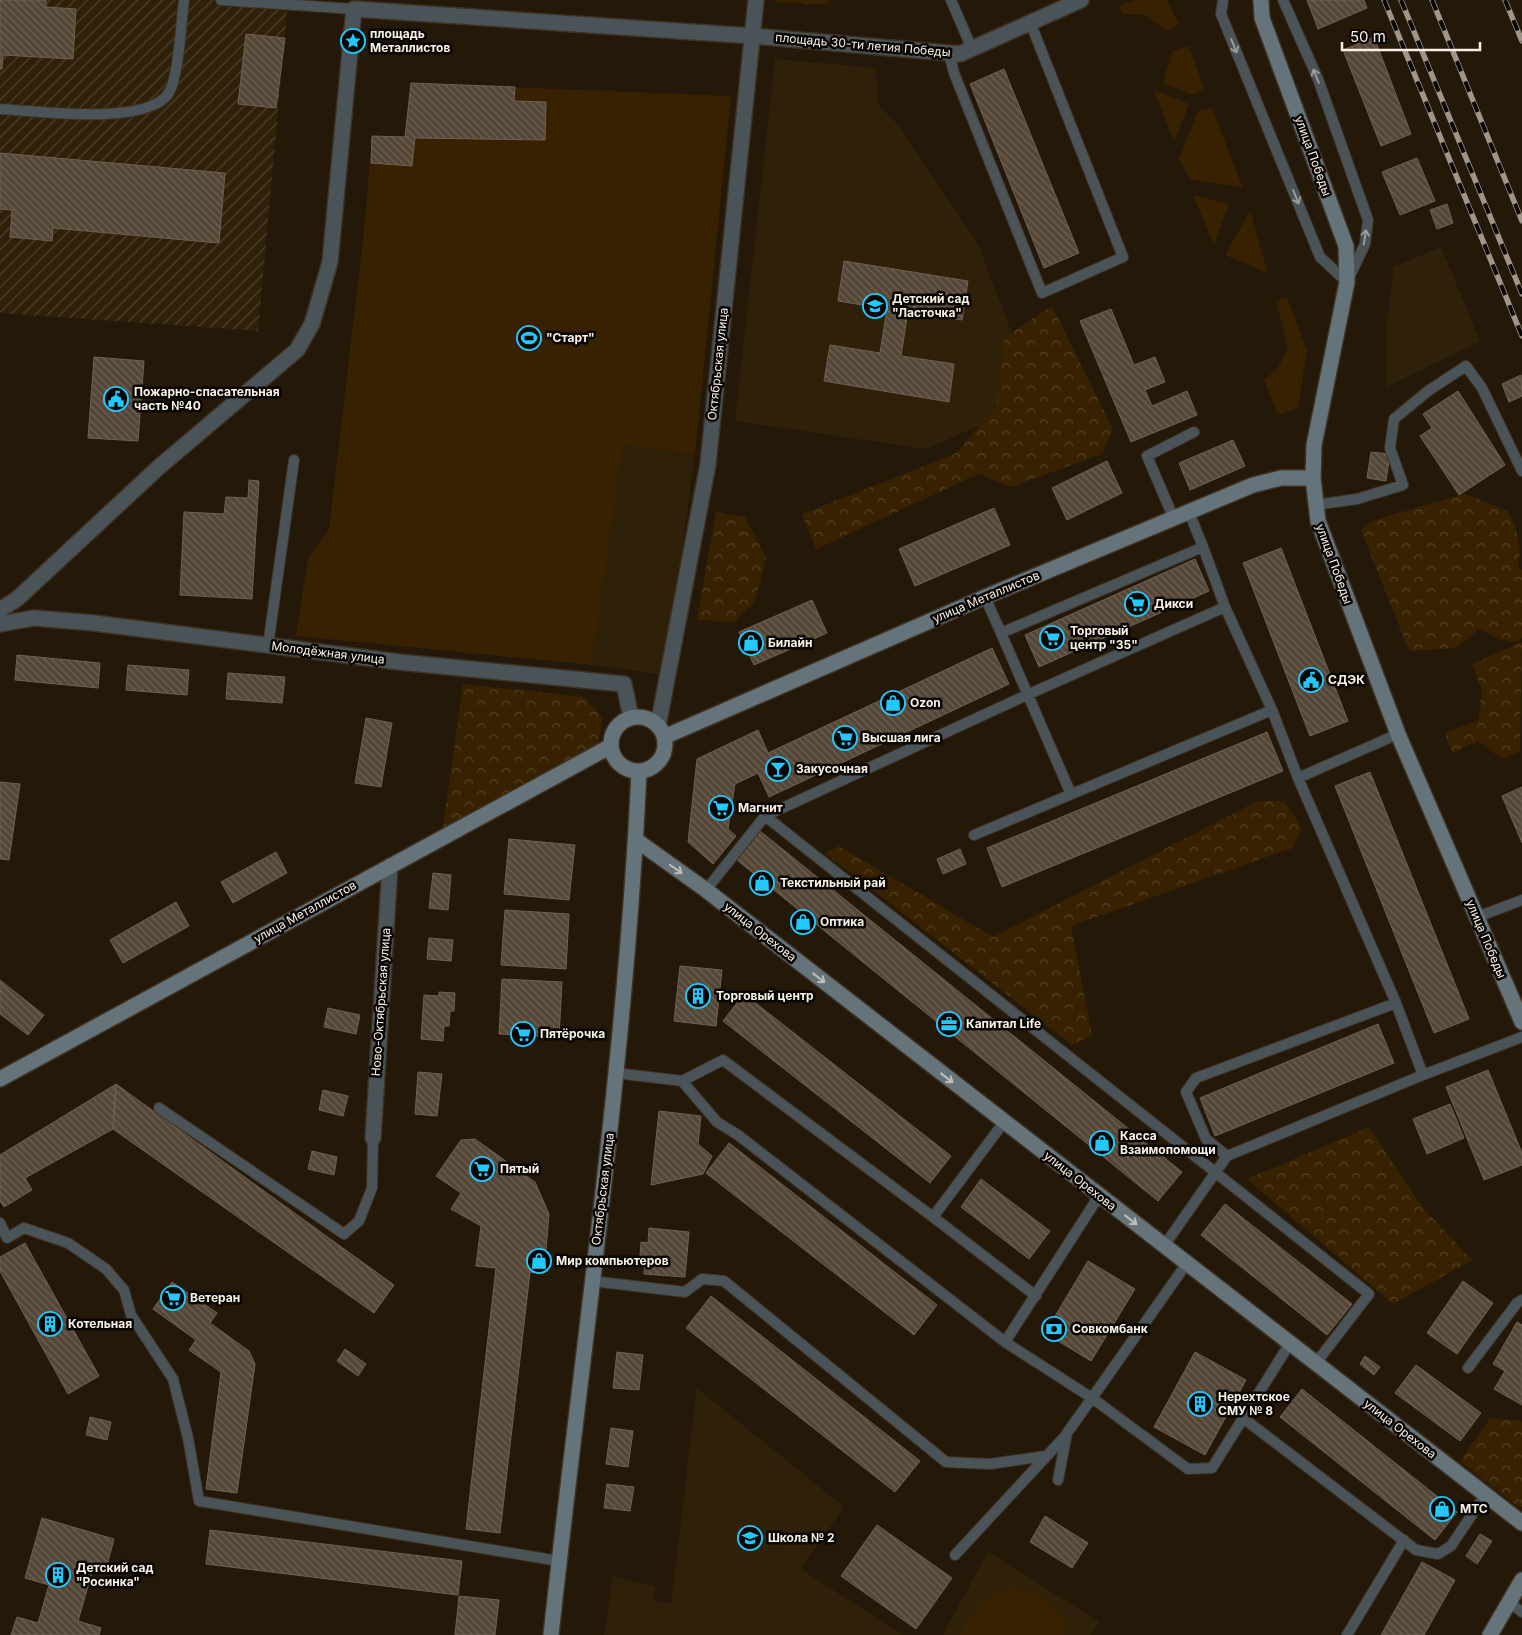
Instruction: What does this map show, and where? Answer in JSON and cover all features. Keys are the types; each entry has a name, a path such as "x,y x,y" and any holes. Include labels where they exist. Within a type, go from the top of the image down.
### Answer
{"street":[{"name":"Октябрьская улица","path":"661,731 708,464 756,0"},
{"name":"площадь 30-ти летия Победы","path":"354,4 960,54 1080,0"},
{"name":"улица Победы","path":"1261,0 1262,18 1346,246 1347,282 1314,445 1313,478 1318,522 1398,734 1521,1017"},
{"path":"0,610 17,599 159,467 297,350 312,324 330,262 354,4"},
{"name":"улица Металлистов","path":"661,731 1252,485 1281,478 1313,478"},
{"name":"Молодёжная улица","path":"0,624 34,618 94,623 399,662 624,684 631,718"},
{"path":"631,718 646,718 661,731 665,745 660,760 647,770 639,771 624,767 617,761 611,746 616,728 631,718"},
{"name":"улица Металлистов","path":"0,1079 611,746"},
{"name":"Октябрьская улица","path":"550,1635 616,1073 636,840 639,771"},
{"name":"улица Орехова","path":"636,840 706,890 1522,1523"},
{"name":"Ново-Октябрьская улица","path":"373,1138 390,866"},
{"path":"1490,1635 1522,1580"}],"lane":[{"path":"0,109 114,115 147,110 168,95 175,72 184,0"},
{"path":"221,0 354,4"},
{"path":"951,0 972,49"},
{"path":"1223,0 1221,14 1320,257 1347,282 1365,244 1368,220 1318,79 1283,0"},
{"path":"949,53 954,73 1042,292 1123,257 1030,22"},
{"path":"1316,504 1357,499 1402,485 1390,448 1394,419 1428,391 1466,366 1482,388 1514,450 1522,470"},
{"path":"1174,519 1147,456 1194,432"},
{"path":"268,646 294,460"},
{"path":"1189,512 1225,607 1272,710 1298,778 1396,1003 1423,1075"},
{"path":"1001,633 1203,547"},
{"path":"985,597 1029,694 1071,794"},
{"path":"706,890 765,816 1029,694 1225,607"},
{"path":"974,835 1272,710"},
{"path":"1298,778 1398,734"},
{"path":"765,816 1369,1294 1316,1363"},
{"path":"1477,918 1522,900"},
{"path":"1227,1156 1206,1139 1186,1092 1196,1078 1396,1003"},
{"path":"1164,1246 1227,1156 1423,1075 1522,1038"},
{"path":"616,1073 682,1081 723,1060 1036,1296"},
{"path":"682,1081 717,1122 738,1135 1005,1342 1092,1398 1188,1468 1212,1468 1290,1343"},
{"path":"159,1108 344,1234 360,1221 372,1188 373,1138"},
{"path":"933,1217 1004,1122"},
{"path":"1005,1342 1099,1196"},
{"path":"0,1223 7,1238 24,1228 68,1243 106,1269 124,1290 131,1315 173,1379 188,1438 199,1501 558,1561"},
{"path":"955,1555 1067,1433 1187,1263"},
{"path":"592,1281 684,1292 702,1279 724,1281 946,1462 990,1464 1045,1456"},
{"path":"1468,1368 1517,1303 1522,1300"},
{"path":"1243,1418 1416,1550 1438,1554 1451,1546 1485,1495"},
{"path":"1058,1480 1067,1433"},
{"path":"1347,1635 1404,1540"},
{"path":"1509,1602 1522,1612"}],"shaded area":[{"path":"0,0 288,0 258,331 0,313"},
{"name":"Детский сад \"Ласточка\"","path":"775,59 875,68 879,106 899,126 978,244 1025,368 999,428 978,426 926,449 735,421"},
{"path":"1441,247 1480,341 1387,387 1386,328 1394,267"},
{"path":"623,445 695,455 665,675 592,665"},
{"name":"Школа № 2","path":"697,1388 844,1507 801,1569 902,1635 604,1635 613,1576 655,1587 654,1601 671,1603"},
{"path":"988,1551 1099,1622 1091,1635 943,1635"}],"green space":[{"path":"777,0 829,0 828,4 776,3"},
{"path":"1135,0 1167,0 1179,24 1167,31 1143,14 1122,14 1119,5"},
{"path":"1189,46 1204,89 1193,95 1163,83 1172,51"},
{"name":"\"Старт\"","path":"411,83 731,96 695,455 623,445 592,665 296,636 308,558 329,529 364,231 372,136 405,137"},
{"path":"1154,90 1189,104 1174,142"},
{"path":"1212,108 1243,188 1190,179 1179,159 1198,111"},
{"path":"1193,195 1229,204 1214,245"},
{"path":"1250,211 1268,273 1225,255"},
{"path":"1287,297 1307,351 1298,408 1278,415 1264,380 1277,369 1288,349 1276,301"},
{"path":"1052,306 1113,429 1102,454 1011,487 979,474 816,549 802,514 955,454 996,407 1005,337"},
{"path":"1465,494 1508,511 1514,525 1519,545 1518,566 1522,570 1522,638 1515,642 1501,640 1479,629 1456,648 1409,651 1361,530 1371,521"},
{"path":"716,512 745,517 766,558 755,601 734,622 697,620"},
{"path":"1522,642 1520,752 1501,758 1478,741 1452,753 1445,733 1478,721 1482,690 1472,664"},
{"path":"463,684 584,697 603,718 597,749 442,834"},
{"path":"1258,801 1284,801 1302,828 1292,848 1071,926 1092,1035 1072,1045 825,853 839,846 993,937"},
{"path":"1369,1127 1423,1208 1472,1260 1393,1304 1247,1179"},
{"path":"1490,1418 1522,1421 1522,1507 1518,1507 1460,1461"},
{"path":"1010,1586 1044,1597 1068,1622 1065,1635 959,1635 979,1603"}],"building":[{"path":"0,0 46,0 46,7 76,9 73,59 3,55 2,69 0,69"},
{"path":"1307,0 1364,0 1367,8 1318,29"},
{"path":"246,34 285,38 276,108 238,104"},
{"path":"1374,37 1411,134 1381,146 1343,50"},
{"path":"1004,69 1079,253 1044,268 970,84"},
{"path":"411,83 515,87 514,101 546,102 545,140 415,138 412,166 371,163 372,136 405,137"},
{"path":"0,153 225,173 219,243 53,228 52,241 10,237 12,210 0,209"},
{"path":"1417,158 1435,201 1400,215 1382,172"},
{"path":"1447,204 1453,223 1437,229 1430,210"},
{"path":"844,261 968,281 962,320 908,311 901,356 954,364 949,402 824,381 830,345 880,353 887,309 838,301"},
{"path":"1111,309 1134,365 1155,357 1165,382 1145,390 1152,406 1187,391 1197,415 1131,442 1080,321"},
{"name":"Пожарно-спасательная часть №40","path":"94,357 144,361 138,441 88,438"},
{"path":"1521,375 1522,396 1509,402 1502,384"},
{"path":"1458,391 1505,465 1459,495 1420,436 1432,428 1423,414"},
{"path":"1233,440 1245,466 1190,490 1179,463"},
{"path":"1371,452 1390,454 1386,481 1367,478"},
{"path":"1107,461 1122,493 1067,520 1052,488"},
{"path":"249,480 259,481 252,599 180,595 184,512 224,514 226,497 248,498"},
{"path":"994,508 1010,545 915,586 899,549"},
{"path":"1281,548 1348,721 1310,736 1243,563"},
{"path":"1195,559 1209,591 1039,667 1025,635"},
{"path":"812,600 827,633 754,665 739,632"},
{"path":"992,648 1009,684 769,797 758,773 735,784 728,829 736,836 713,864 688,842 697,759 758,730 768,753"},
{"path":"17,655 100,663 98,688 15,680"},
{"path":"128,665 189,670 187,695 126,690"},
{"path":"228,673 285,677 282,703 226,699"},
{"path":"366,718 392,723 381,787 355,783"},
{"path":"1267,732 1283,771 1002,887 987,848"},
{"path":"1370,772 1469,1019 1434,1033 1335,786"},
{"path":"0,782 20,784 9,860 0,859"},
{"path":"1522,787 1522,843 1502,796"},
{"path":"760,831 1182,1172 1158,1201 737,860"},
{"path":"509,839 575,845 569,900 504,894"},
{"path":"960,849 966,864 943,874 937,859"},
{"path":"276,852 287,873 233,903 221,882"},
{"path":"433,873 451,875 448,910 429,908"},
{"path":"176,902 189,926 123,963 110,940"},
{"path":"505,910 569,914 566,969 501,965"},
{"path":"429,938 453,940 451,961 427,959"},
{"name":"Торговый центр","path":"680,966 722,970 716,1026 674,1021"},
{"path":"502,979 562,982 559,1037 499,1034"},
{"path":"0,980 44,1015 28,1035 0,1014"},
{"path":"439,992 455,993 454,1011 450,1011 449,1026 444,1026 443,1041 421,1039 424,995 439,996"},
{"path":"744,994 951,1156 930,1183 723,1021"},
{"path":"328,1008 360,1015 356,1034 324,1027"},
{"path":"1378,1024 1394,1063 1215,1136 1200,1098"},
{"path":"1488,1070 1522,1153 1522,1165 1484,1180 1446,1087"},
{"path":"418,1072 442,1074 437,1116 415,1114"},
{"path":"116,1084 394,1285 374,1313 113,1129"},
{"path":"116,1084 113,1129 25,1178 32,1190 4,1207 0,1201 0,1155"},
{"path":"323,1090 348,1096 343,1116 319,1110"},
{"path":"1450,1104 1464,1138 1427,1154 1413,1119"},
{"path":"659,1111 701,1116 698,1144 712,1156 703,1174 651,1185"},
{"path":"475,1139 535,1182 549,1214 544,1273 530,1272 500,1533 466,1529 496,1268 476,1266 481,1226 451,1209 461,1193 436,1176 461,1140"},
{"path":"729,1143 937,1305 914,1335 706,1173"},
{"path":"312,1151 337,1157 334,1175 308,1169"},
{"path":"981,1179 1050,1231 1029,1259 961,1207"},
{"path":"1225,1204 1352,1304 1327,1335 1201,1235"},
{"path":"649,1228 689,1232 685,1277 644,1274 645,1257 640,1256 641,1242 648,1243"},
{"name":"Котельная","path":"25,1243 99,1376 68,1394 0,1271 0,1257"},
{"path":"1088,1261 1135,1289 1091,1361 1045,1333"},
{"path":"1463,1281 1493,1303 1457,1354 1427,1333"},
{"path":"172,1282 217,1313 210,1323 249,1351 255,1364 237,1493 206,1489 221,1372 189,1350 196,1340 153,1309"},
{"path":"711,1296 920,1461 895,1492 686,1328"},
{"path":"1517,1322 1522,1325 1522,1405 1494,1389 1505,1371 1493,1364"},
{"path":"345,1349 366,1364 358,1376 337,1361"},
{"path":"617,1352 643,1355 639,1390 613,1388"},
{"name":"Нерехтское СМУ № 8","path":"1195,1352 1246,1380 1205,1455 1154,1427"},
{"path":"1365,1356 1380,1367 1374,1375 1360,1364"},
{"path":"1416,1365 1481,1413 1460,1441 1395,1393"},
{"path":"1302,1389 1457,1512 1435,1540 1280,1417"},
{"path":"90,1417 111,1422 107,1440 86,1435"},
{"path":"611,1428 633,1431 628,1467 606,1464"},
{"path":"607,1484 634,1487 630,1511 604,1508"},
{"path":"1045,1516 1088,1543 1072,1568 1030,1542"},
{"name":"Детский сад \"Росинка\"","path":"42,1518 114,1539 105,1573 93,1569 78,1621 101,1628 99,1635 11,1635 17,1617 38,1623 49,1585 25,1578"},
{"path":"877,1525 952,1578 916,1629 841,1576"},
{"path":"210,1530 462,1561 458,1595 206,1564"},
{"path":"1480,1534 1492,1541 1477,1564 1466,1556"},
{"path":"1422,1562 1455,1580 1424,1635 1381,1635"},
{"path":"459,1596 499,1600 495,1635 455,1635"}],"railway":[{"path":"1384,0 1522,336"},
{"path":"1401,0 1522,294"},
{"path":"1432,0 1522,221"},
{"path":"1505,0 1522,41"}],"place":[{"name":"площадь Металлистов","path":"353,41"},
{"name":"Детский сад \"Ласточка\"","path":"875,306"},
{"name":"\"Старт\"","path":"529,338"},
{"name":"Пожарно-спасательная часть №40","path":"116,399"},
{"name":"Дикси","path":"1137,604"},
{"name":"Торговый центр \"35\"","path":"1052,638"},
{"name":"Билайн","path":"751,643"},
{"name":"СДЭК","path":"1311,680"},
{"name":"Ozon","path":"893,703"},
{"name":"Высшая лига","path":"845,738"},
{"name":"Закусочная","path":"778,769"},
{"name":"Магнит","path":"721,808"},
{"name":"Текстильный рай","path":"762,883"},
{"name":"Оптика","path":"803,922"},
{"name":"Торговый центр","path":"698,996"},
{"name":"Капитал Life","path":"949,1024"},
{"name":"Пятёрочка","path":"523,1034"},
{"name":"Касса Взаимопомощи","path":"1102,1143"},
{"name":"Пятый","path":"482,1169"},
{"name":"Мир компьютеров","path":"539,1261"},
{"name":"Ветеран","path":"173,1298"},
{"name":"Котельная","path":"50,1324"},
{"name":"Совкомбанк","path":"1054,1329"},
{"name":"Нерехтское СМУ № 8","path":"1200,1404"},
{"name":"МТС","path":"1442,1509"},
{"name":"Школа № 2","path":"750,1538"},
{"name":"Детский сад \"Росинка\"","path":"58,1575"}]}
